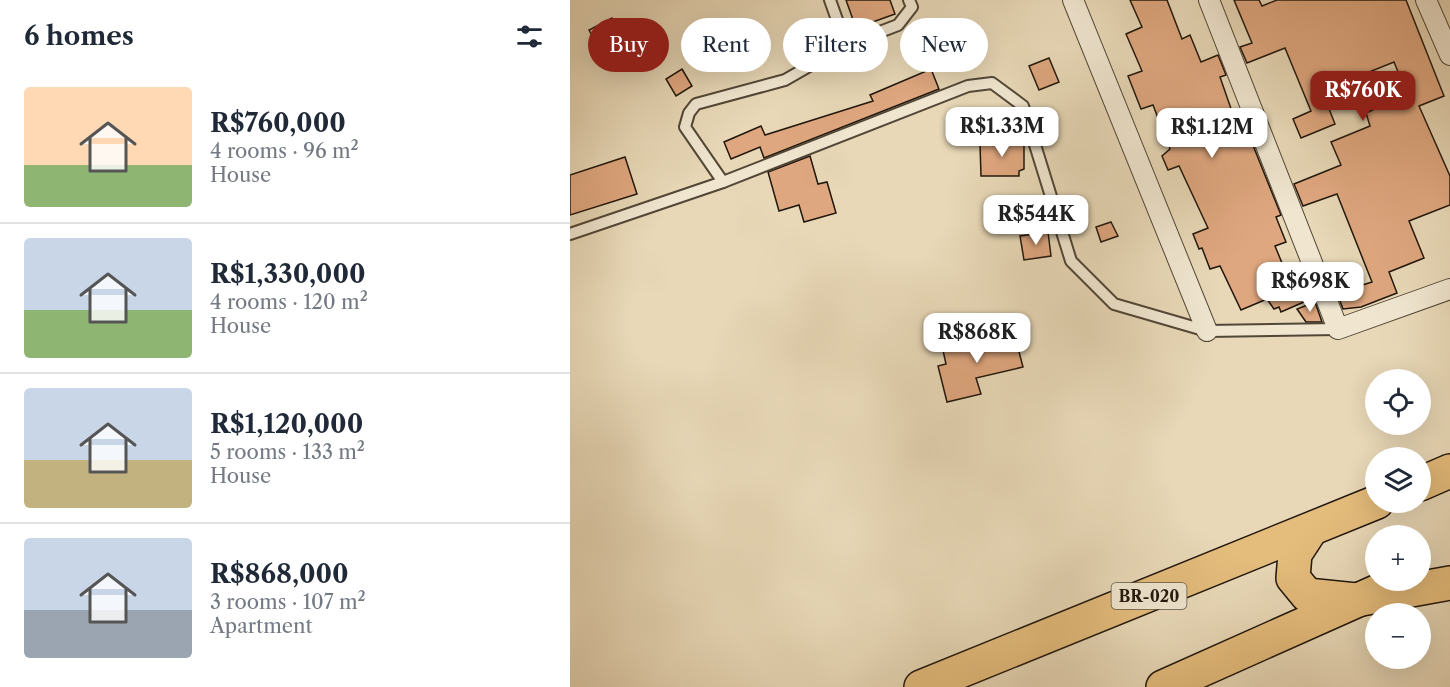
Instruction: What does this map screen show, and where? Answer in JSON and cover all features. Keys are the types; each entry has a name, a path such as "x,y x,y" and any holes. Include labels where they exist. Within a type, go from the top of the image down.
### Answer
{"highway":[{"path":"1431,479 1450,471"},
{"name":"BR-020","path":"921,687 1365,507"},
{"path":"1310,531 1295,554 1293,578 1307,595 1356,600 1450,583"},
{"path":"1431,568 1450,560"},
{"path":"1163,687 1377,591"}],"street":[{"path":"1073,0 1207,332"},
{"path":"1209,0 1338,329 1450,289"},
{"path":"1426,0 1450,55"}],"lane":[{"path":"830,0 836,18"},
{"path":"888,29 898,25 912,7 909,0"},
{"path":"723,182 686,127 688,112 696,104 784,80 798,72"},
{"path":"570,234 723,182 968,86 992,82 1023,106 1071,261 1114,304 1207,332 1338,329"}],"building":[{"path":"846,0 890,0 895,14 884,18 852,18"},
{"path":"1130,0 1167,0 1182,39 1190,35 1201,62 1218,55 1226,75 1220,77 1237,126 1244,123 1281,215 1276,217 1286,242 1275,246 1289,280 1296,277 1306,301 1281,312 1279,307 1274,309 1267,299 1241,310 1220,266 1210,269 1202,248 1199,249 1193,234 1208,228 1179,166 1168,170 1162,156 1170,149 1153,105 1141,109 1128,76 1142,71 1126,34 1142,27"},
{"path":"1234,0 1259,0 1262,6 1277,0 1406,0 1444,96 1419,106 1450,176 1450,205 1409,221 1424,258 1389,272 1397,293 1361,307 1343,309 1337,293 1372,282 1337,194 1303,206 1294,184 1341,165 1331,142 1370,126 1366,113 1407,94 1394,62 1322,91 1335,124 1301,138 1293,119 1311,111 1285,48 1247,63 1240,47 1252,43"},
{"path":"1049,58 1059,82 1039,90 1029,66"},
{"path":"681,70 692,86 676,96 666,79"},
{"path":"924,72 932,72 939,89 764,158 760,147 731,159 724,142 761,126 765,135 873,101 870,95"},
{"path":"991,140 1024,140 1024,169 1019,171 1019,176 981,176 980,144"},
{"path":"810,156 818,184 827,182 836,213 804,222 799,205 779,211 768,172"},
{"path":"625,157 637,194 570,215 570,175"},
{"path":"1111,222 1118,236 1101,242 1096,227"},
{"path":"1048,232 1051,256 1024,260 1020,236"},
{"path":"1315,302 1322,322 1306,322 1297,309"},
{"path":"1014,333 1023,367 976,378 981,394 947,402 938,366 946,364 942,346 960,341 961,346"}]}
